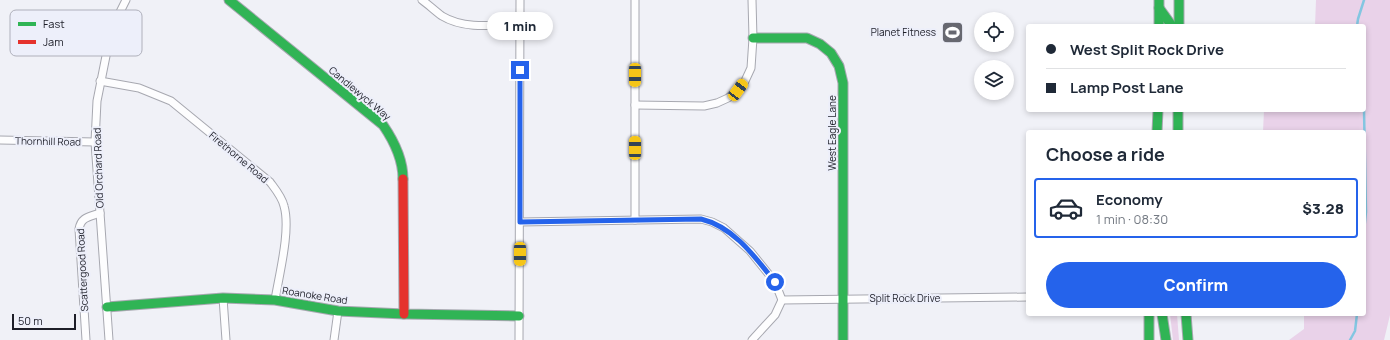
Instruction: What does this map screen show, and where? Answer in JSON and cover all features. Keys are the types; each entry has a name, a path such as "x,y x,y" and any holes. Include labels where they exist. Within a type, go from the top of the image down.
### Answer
{"main road":[{"name":"Candlewyck Way","path":"229,0 383,125 393,140 400,154 403,170 404,314"},
{"path":"1179,0 1179,24"},
{"path":"1159,4 1159,24"},
{"path":"1159,4 1171,24"},
{"name":"West Eagle Lane","path":"753,38 807,38 820,44 830,53 839,66 843,83 843,340"},
{"path":"1157,130 1158,112"},
{"path":"1178,112 1178,130"},
{"name":"Roanoke Road","path":"107,307 223,298 275,300 338,311 519,316"},
{"path":"1148,316 1149,340"},
{"path":"1162,316 1166,340"},
{"path":"1186,316 1188,340"}],"street":[{"name":"Old Orchard Road","path":"121,10 126,0"},
{"path":"422,0 442,16 455,22 469,25 520,24"},
{"path":"519,340 520,0"},
{"path":"635,0 635,220"},
{"path":"635,105 704,106 717,103 728,98 738,90 745,81 751,68 753,38 752,0"},
{"name":"Old Orchard Road","path":"106,56 97,100 95,142 109,340"},
{"name":"Firethorne Road","path":"100,81 139,88 171,102 270,182 279,194 285,207 286,222 285,240 275,300"},
{"name":"Thornhill Road","path":"0,140 95,142"},
{"name":"Scattergood Road","path":"86,340 79,229 80,222 100,213"},
{"path":"520,222 701,219 712,222 724,228 755,258 775,282 782,300 775,315 752,340"},
{"name":"Split Rock Drive","path":"782,300 1026,297"},
{"path":"223,298 226,340"},
{"path":"334,340 338,311"}],"shaded area":[{"path":"1316,0 1390,0 1390,315 1384,340 1289,340 1304,329 1304,316 1366,316 1366,130 1263,130 1264,112 1366,112 1366,24 1315,24"},
{"path":"1170,316 1177,316 1179,340 1173,340"}],"waterway":[{"path":"1357,24 1364,0"},
{"path":"1364,112 1364,130"},
{"path":"1350,340 1355,331 1357,316"}],"traffic: fast":[{"path":"229,0 383,125 400,158 403,179"},
{"path":"1159,0 1159,24"},
{"path":"1179,0 1179,24"},
{"path":"1159,8 1171,24"},
{"path":"753,38 807,38 820,44 831,53 839,66 843,83 843,340"},
{"path":"1157,130 1158,112"},
{"path":"1178,112 1178,130"},
{"path":"107,307 223,298 275,300 338,311 519,316"},
{"path":"1149,316 1149,340"},
{"path":"1162,316 1166,340"},
{"path":"1186,316 1188,340"}],"traffic: jam":[{"path":"403,179 404,314"}],"place":[{"name":"Planet Fitness","path":"952,32"}],"route":[{"path":"520,70 520,222 701,219 712,222 724,228 750,251 775,282"}]}
